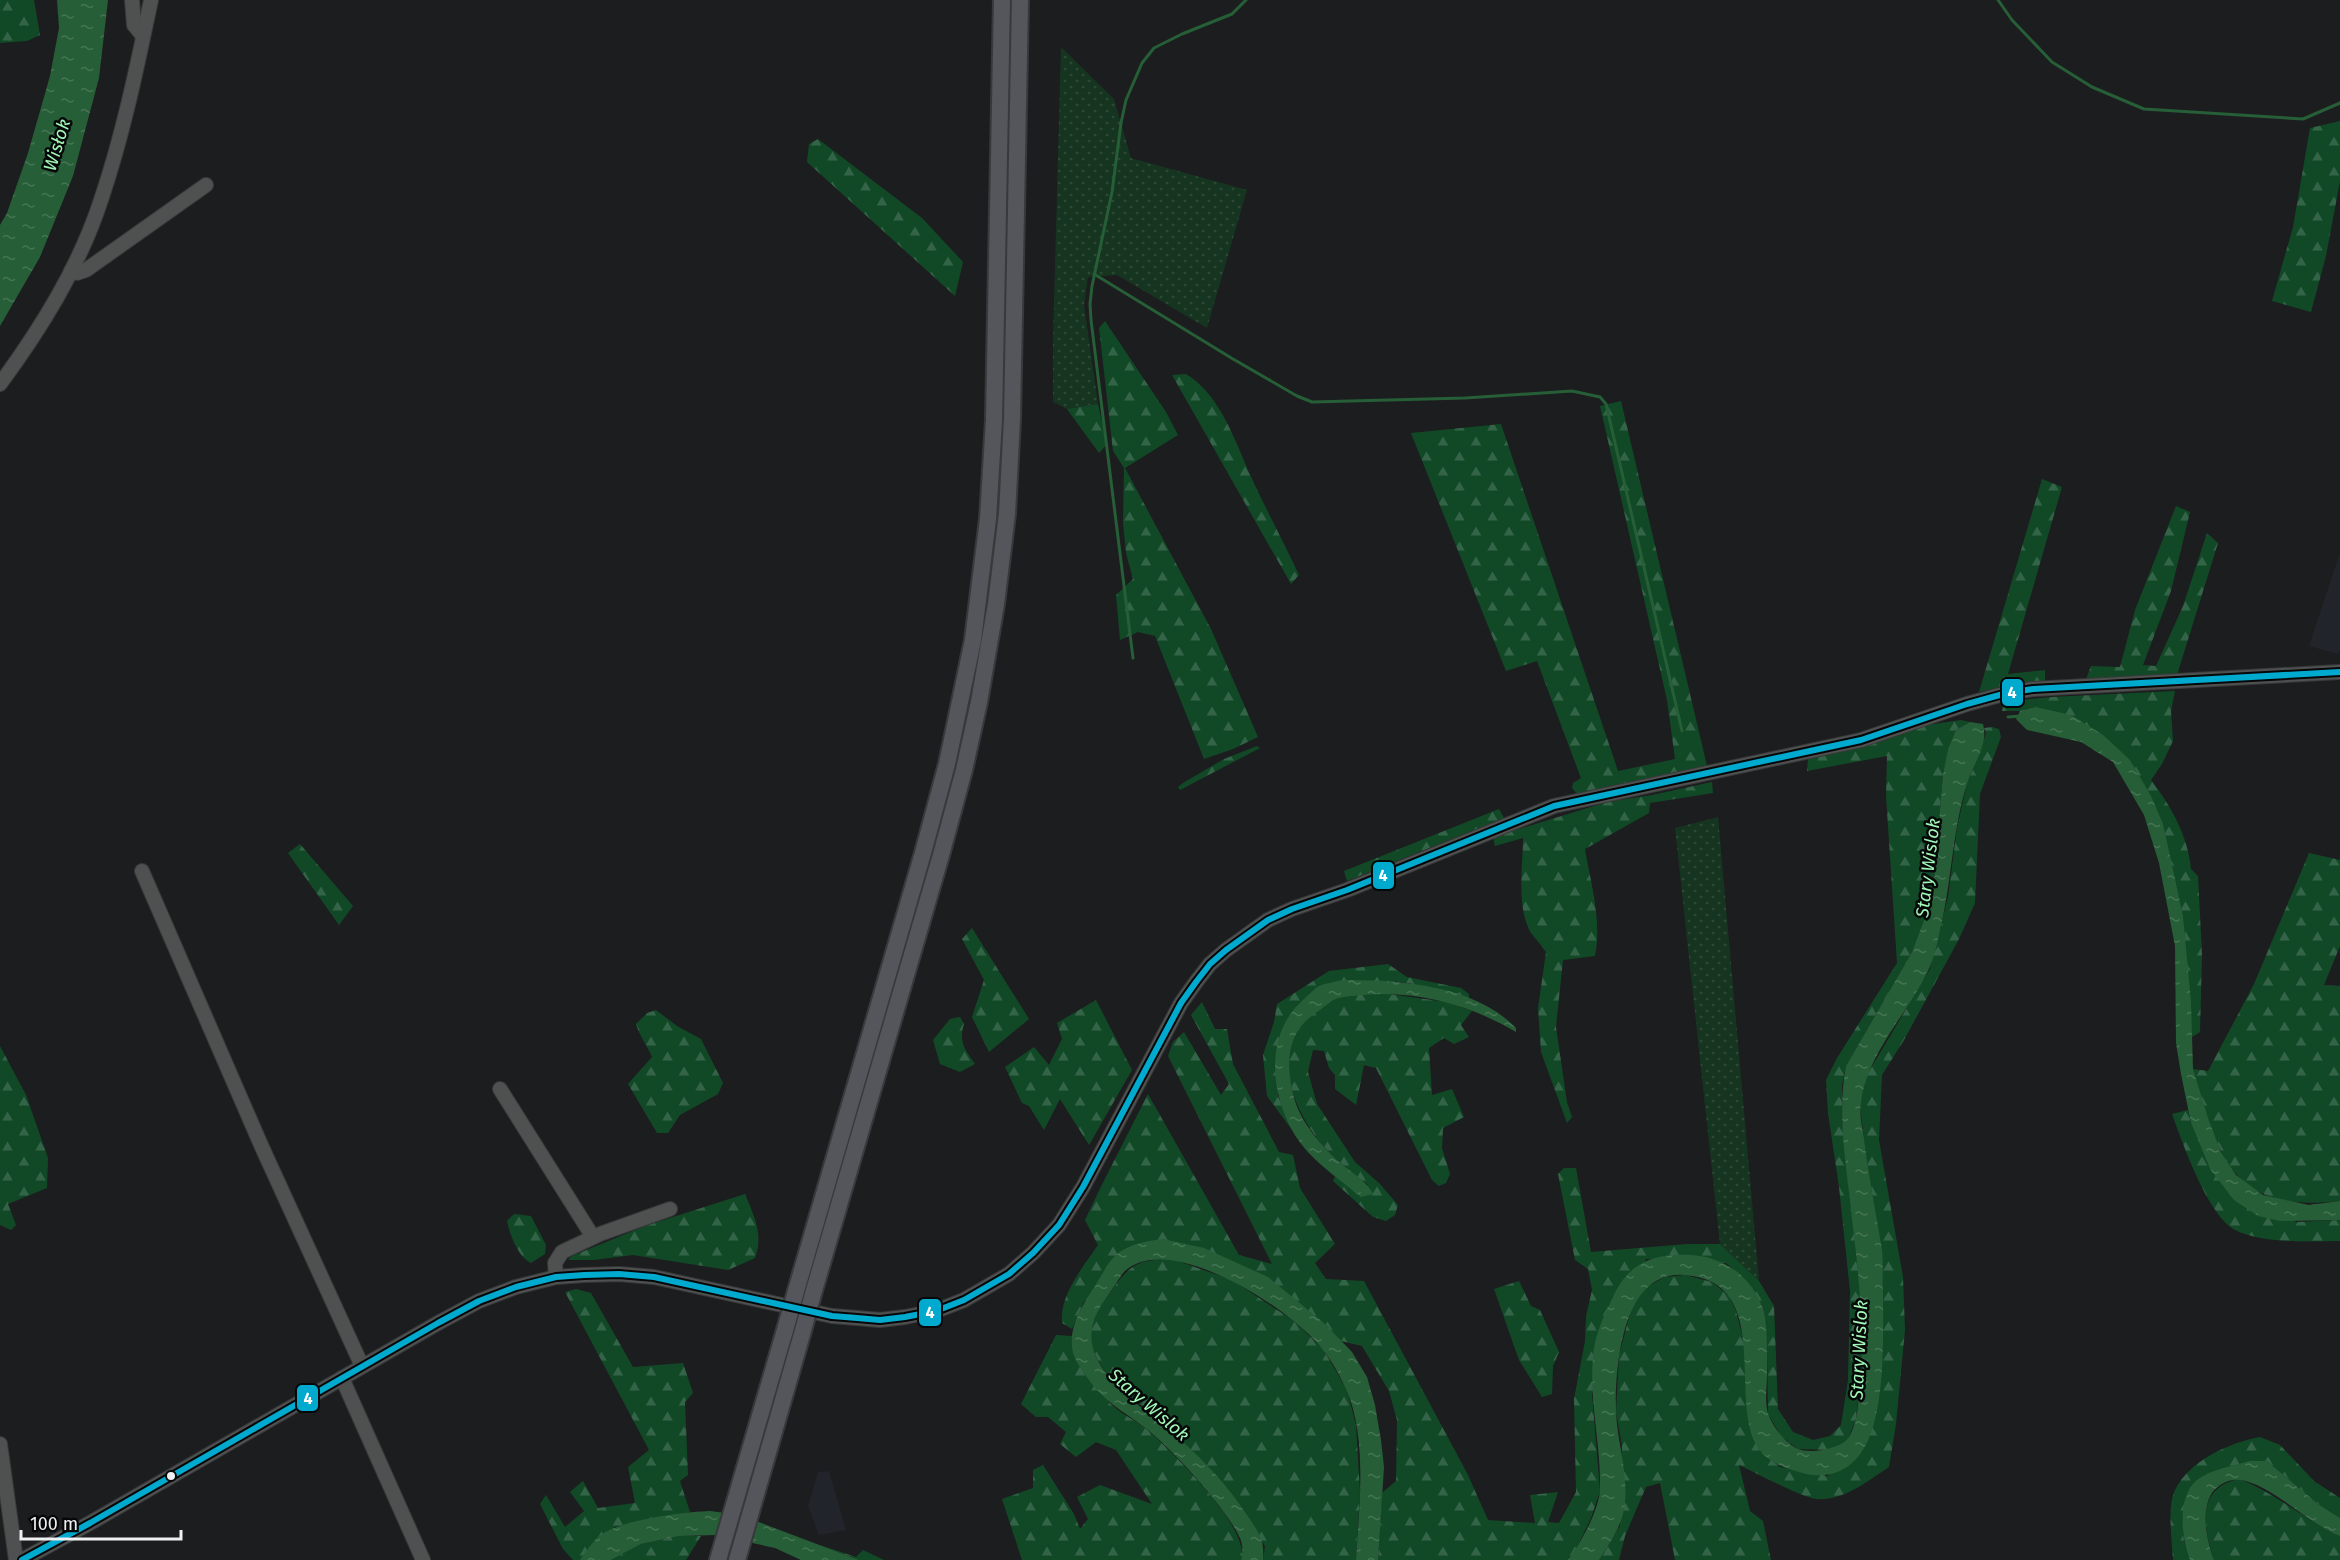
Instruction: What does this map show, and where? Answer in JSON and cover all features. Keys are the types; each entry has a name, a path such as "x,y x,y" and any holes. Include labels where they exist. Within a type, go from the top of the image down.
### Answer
{"main road":[{"path":"718,1560 926,842 962,699 974,631 988,519 994,420 1002,0"},
{"path":"736,1560 941,855 964,770 990,642 1007,514 1012,419 1020,0"}],"street":[{"path":"132,0 134,25 143,36"},
{"path":"0,384 26,348 70,271 101,201 151,0"},
{"path":"70,271 77,273 86,270 206,185"},
{"path":"22,1560 479,1301 516,1287 556,1277 619,1274 654,1277 822,1314 880,1320 936,1311 964,1300 1009,1274 1059,1225 1083,1187 1181,1004 1210,964 1247,933 1292,909 1347,890 1554,806 1861,740 2007,693 2033,689 2340,672"},
{"path":"142,871 266,1156 362,1366"},
{"path":"500,1089 593,1238"},
{"path":"556,1277 555,1263 562,1252 670,1209"},
{"path":"342,1378 423,1560"},
{"path":"0,1444 16,1560"}],"shaded area":[{"path":"1061,47 1114,99 1131,158 1247,190 1207,328 1117,275 1088,277 1084,305 1098,404 1067,409 1053,402"},
{"path":"2340,553 2340,649 2338,654 2309,646"},
{"path":"1718,817 1759,1281 1720,1244 1675,828"},
{"path":"829,1471 846,1530 819,1535 808,1506 818,1472"}],"green space":[{"path":"0,0 34,0 40,35 27,41 0,43"},
{"path":"2340,121 2340,181 2326,256 2311,312 2272,301 2293,227 2310,128"},
{"path":"818,139 922,218 963,262 955,296 807,162 809,144"},
{"path":"1105,321 1166,412 1178,435 1125,468 1211,629 1258,737 1204,759 1155,636 1138,632 1120,640 1116,595 1133,579 1126,553 1123,523 1124,468 1113,451 1099,328"},
{"path":"1186,374 1209,394 1226,421 1299,575 1291,584 1172,375"},
{"path":"1621,401 1707,766 1578,795 1572,788 1573,783 1581,778 1537,661 1506,671 1411,433 1501,424 1618,771 1675,759 1667,700 1600,406"},
{"path":"1098,404 1107,444 1099,453 1067,409"},
{"path":"2042,479 2062,487 2008,674 2045,670 2045,683 2002,687 1979,692"},
{"path":"2176,506 2190,512 2171,591 2143,665 2156,666 2183,606 2207,533 2218,543 2177,675 2085,682 2091,666 2120,667 2135,610"},
{"path":"2175,691 2171,711 2173,741 2151,780 2177,822 2186,845 2191,869 2198,876 2202,955 2200,1032 2192,1037 2183,916 2173,875 2130,760 2035,707 2020,711 2002,711 2003,702 2051,697"},
{"path":"1961,720 1970,722 1956,730 1948,749 1943,774 1934,880 1924,920 1912,952 1846,1066 1842,1085 1842,1120 1860,1289 1862,1362 1856,1419 1848,1439 1831,1450 1798,1449 1781,1436 1768,1414 1767,1349 1763,1307 1744,1278 1726,1263 1646,1259 1592,1394 1600,1491 1591,1518 1568,1560 1378,1560 1382,1493 1396,1481 1397,1420 1389,1391 1362,1346 1341,1341 1324,1323 1163,1239 1084,1302 1072,1329 1062,1323 1062,1313 1068,1292 1098,1245 1085,1220 1148,1094 1239,1255 1272,1264 1168,1056 1173,1042 1184,1032 1221,1095 1229,1084 1191,1015 1202,1002 1215,1029 1227,1029 1233,1064 1279,1152 1293,1155 1300,1188 1335,1244 1315,1263 1326,1279 1364,1281 1467,1473 1488,1520 1535,1523 1530,1495 1558,1492 1548,1522 1559,1523 1576,1492 1574,1399 1592,1290 1588,1269 1575,1260 1558,1174 1564,1168 1576,1168 1591,1252 1687,1244 1720,1244 1759,1281 1774,1306 1778,1409 1793,1432 1813,1440 1830,1436 1841,1425 1848,1380 1850,1291 1826,1080 1837,1058 1897,963 1886,796 1887,756 1807,771 1808,759 1891,737 1913,727"},
{"path":"1984,728 1999,729 2001,737 1980,794 1975,903 1959,939 1904,1040 1882,1075 1879,1140 1903,1277 1905,1330 1896,1424 1889,1467 1865,1483 1837,1497 1817,1499 1791,1490 1739,1465 1750,1511 1763,1521 1771,1560 1675,1560 1660,1483 1646,1487 1625,1536 1619,1560 1599,1560 1620,1526 1622,1446 1616,1412 1619,1355 1631,1310 1645,1288 1665,1277 1685,1275 1712,1282 1729,1296 1736,1311 1745,1346 1750,1427 1760,1451 1780,1467 1828,1476 1879,1397 1883,1346 1882,1249 1869,1177 1860,1107 1865,1078 1930,969 1948,897 1957,828 1967,783 1980,753 1986,733"},
{"path":"1257,746 1260,748 1180,790 1178,787 1224,759"},
{"path":"1712,782 1713,793 1650,803 1649,813 1585,849 1595,902 1597,943 1595,956 1563,960 1556,1027 1567,1102 1572,1117 1567,1123 1541,1052 1538,1008 1546,952 1531,933 1523,911 1521,887 1523,838 1495,846 1493,837 1607,802"},
{"path":"1499,809 1504,818 1347,881 1344,871"},
{"path":"300,844 353,906 339,925 288,853"},
{"path":"2309,853 2340,860 2340,946 2324,985 2340,986 2340,1201 2303,1202 2275,1198 2252,1188 2235,1173 2222,1153 2212,1129 2193,1069 2208,1071 2254,984"},
{"path":"972,928 1029,1019 989,1052 972,1017 984,980 962,939"},
{"path":"1388,964 1407,977 1461,988 1469,994 1469,999 1433,987 1401,982 1342,980 1319,987 1298,1004 1278,1096 1292,1130 1267,1096 1263,1055 1274,1022 1277,1004 1329,971"},
{"path":"1381,993 1447,1002 1472,1011 1461,1025 1469,1037 1454,1044 1444,1038 1429,1048 1432,1095 1452,1089 1464,1117 1443,1128 1442,1148 1450,1174 1446,1183 1439,1186 1432,1180 1376,1068 1364,1065 1356,1105 1335,1089 1335,1075 1329,1068 1324,1051 1313,1050 1308,1072 1317,1104 1355,1162 1380,1184 1398,1205 1395,1215 1386,1221 1373,1217 1333,1181 1335,1176 1342,1181 1368,1185 1331,1154 1307,1123 1297,1103 1291,1083 1289,1064 1292,1045 1300,1028 1315,1012 1341,997"},
{"path":"1096,1000 1132,1070 1089,1145 1060,1099 1044,1130 1029,1106 1022,1103 1005,1067 1034,1047 1049,1065 1062,1039 1057,1023"},
{"path":"656,1010 677,1026 701,1039 723,1083 718,1094 680,1115 668,1133 657,1133 628,1084 652,1057 636,1024 647,1013"},
{"path":"960,1017 964,1024 962,1041 975,1064 960,1072 940,1064 933,1040 950,1019"},
{"path":"0,1046 26,1095 48,1158 47,1188 8,1204 16,1225 11,1230 0,1225"},
{"path":"2188,1110 2210,1169 2296,1222 2340,1220 2340,1241 2286,1241 2259,1238 2235,1230 2225,1222 2197,1177 2172,1114"},
{"path":"745,1194 757,1226 758,1250 755,1258 728,1270 633,1255 594,1260 568,1260 572,1256 645,1226"},
{"path":"514,1214 531,1216 546,1245 545,1254 531,1263 518,1251 510,1233 507,1221"},
{"path":"1172,1259 1232,1280 1294,1321 1323,1349 1347,1390 1356,1425 1360,1492 1356,1560 1263,1560 1265,1546 1191,1452 1168,1427 1118,1385 1098,1360 1090,1337 1093,1322 1119,1281 1131,1269 1144,1262"},
{"path":"1519,1281 1531,1306 1540,1310 1559,1352 1553,1366 1552,1394 1542,1397 1519,1360 1494,1289"},
{"path":"576,1289 591,1293 633,1367 683,1363 693,1393 685,1402 688,1475 680,1481 690,1512 615,1527 598,1538 580,1560 573,1560 563,1549 540,1504 546,1495 565,1527 584,1511 570,1492 583,1481 598,1508 635,1503 628,1467 649,1450 565,1292"},
{"path":"1056,1335 1072,1336 1074,1354 1109,1402 1150,1432 1208,1493 1235,1530 1241,1547 1241,1560 1022,1560 1002,1499 1033,1488 1033,1470 1043,1465 1074,1514 1080,1529 1088,1519 1077,1497 1100,1485 1152,1504 1116,1450 1096,1442 1076,1457 1060,1444 1066,1432 1048,1417 1036,1417 1021,1404"},
{"path":"2260,1437 2280,1445 2314,1481 2340,1498 2340,1518 2318,1504 2267,1461 2188,1493 2183,1527 2190,1560 2173,1560 2171,1505 2175,1490 2182,1479 2200,1462 2223,1448"},
{"path":"2239,1479 2340,1536 2340,1560 2214,1560 2207,1535 2206,1510 2209,1500 2215,1491 2225,1484"},
{"path":"679,1536 701,1536 686,1560 611,1560 641,1544"},
{"path":"817,1544 856,1557 863,1550 884,1560 859,1560"}],"water":[{"name":"Wisłok","path":"57,0 108,0 99,78 73,176 40,257 0,326 0,225 7,213 28,153 50,76 59,28"},
{"path":"2035,707 2071,715 2103,735 2130,760 2151,796 2163,824 2183,916 2191,1002 2193,1069 2221,1152 2236,1175 2263,1195 2309,1205 2340,1201 2340,1220 2280,1221 2258,1216 2234,1200 2210,1169 2191,1123 2181,1074 2176,1043 2175,946 2159,863 2144,815 2113,762 2081,742 2027,730 2016,719 2020,711"},
{"path":"1970,722 1983,724 1984,739 1962,802 1944,912 1934,956 1919,987 1871,1067 1861,1103 1861,1120 1883,1261 1881,1379 1874,1424 1867,1443 1852,1463 1840,1471 1827,1475 1806,1474 1782,1466 1762,1453 1751,1433 1740,1323 1731,1299 1713,1283 1684,1275 1663,1278 1647,1288 1635,1304 1626,1325 1617,1370 1616,1411 1626,1491 1622,1518 1599,1560 1568,1560 1597,1506 1600,1488 1592,1373 1595,1342 1603,1319 1623,1279 1644,1262 1663,1256 1702,1256 1737,1272 1755,1292 1764,1312 1767,1339 1767,1406 1769,1416 1777,1430 1796,1448 1808,1451 1824,1450 1839,1445 1849,1437 1852,1431 1858,1406 1862,1337 1855,1240 1843,1129 1842,1097 1846,1066 1912,952 1924,920 1934,880 1943,774 1948,749 1956,730"},
{"path":"1342,980 1388,981 1457,993 1499,1013 1516,1028 1516,1032 1499,1022 1462,1007 1422,997 1383,994 1336,999 1306,1020 1293,1040 1290,1051 1290,1075 1295,1101 1302,1117 1319,1141 1337,1160 1362,1180 1373,1194 1361,1197 1323,1166 1298,1140 1284,1114 1276,1078 1275,1061 1278,1043 1283,1027 1292,1011 1319,986"},
{"path":"1163,1239 1204,1248 1268,1277 1324,1323 1352,1352 1367,1377 1381,1440 1384,1467 1378,1560 1356,1560 1360,1451 1353,1408 1346,1389 1323,1350 1287,1316 1260,1297 1201,1268 1173,1261 1147,1261 1126,1270 1100,1307 1092,1328 1092,1345 1098,1361 1109,1377 1208,1466 1240,1504 1262,1541 1263,1560 1241,1560 1240,1538 1212,1496 1148,1430 1106,1399 1084,1373 1074,1355 1072,1332 1085,1302 1116,1255 1132,1246"},
{"path":"2250,1461 2267,1461 2318,1504 2340,1518 2340,1536 2315,1523 2264,1489 2252,1483 2232,1480 2214,1490 2206,1509 2207,1535 2214,1560 2190,1560 2184,1541 2183,1518 2186,1496 2191,1487 2197,1480 2209,1473"},
{"path":"710,1511 740,1515 859,1560 801,1560 775,1548 716,1535 679,1536 641,1544 611,1560 580,1560 597,1538 619,1526 667,1515"}],"waterway":[{"path":"1133,658 1091,320 1092,286 1112,192 1126,100 1142,63 1154,48 1232,14 1246,0"},
{"path":"1998,0 2012,20 2052,62 2092,87 2144,109 2303,119 2340,103"},
{"path":"1094,274 1233,359 1297,396 1312,402 1465,398 1572,391 1600,397 1606,404 1682,731"},
{"name":"Stary Wislok","path":"2008,717 2021,716"}],"transit line":[{"name":"4","path":"22,1560 438,1323 479,1301 516,1287 556,1277 619,1274 654,1277 832,1316 880,1320 936,1311 964,1300 1009,1274 1059,1225 1083,1187 1181,1003 1210,964 1226,950 1268,920 1292,909 1347,890 1554,806 1861,740 2007,693 2033,689 2340,672"}]}
